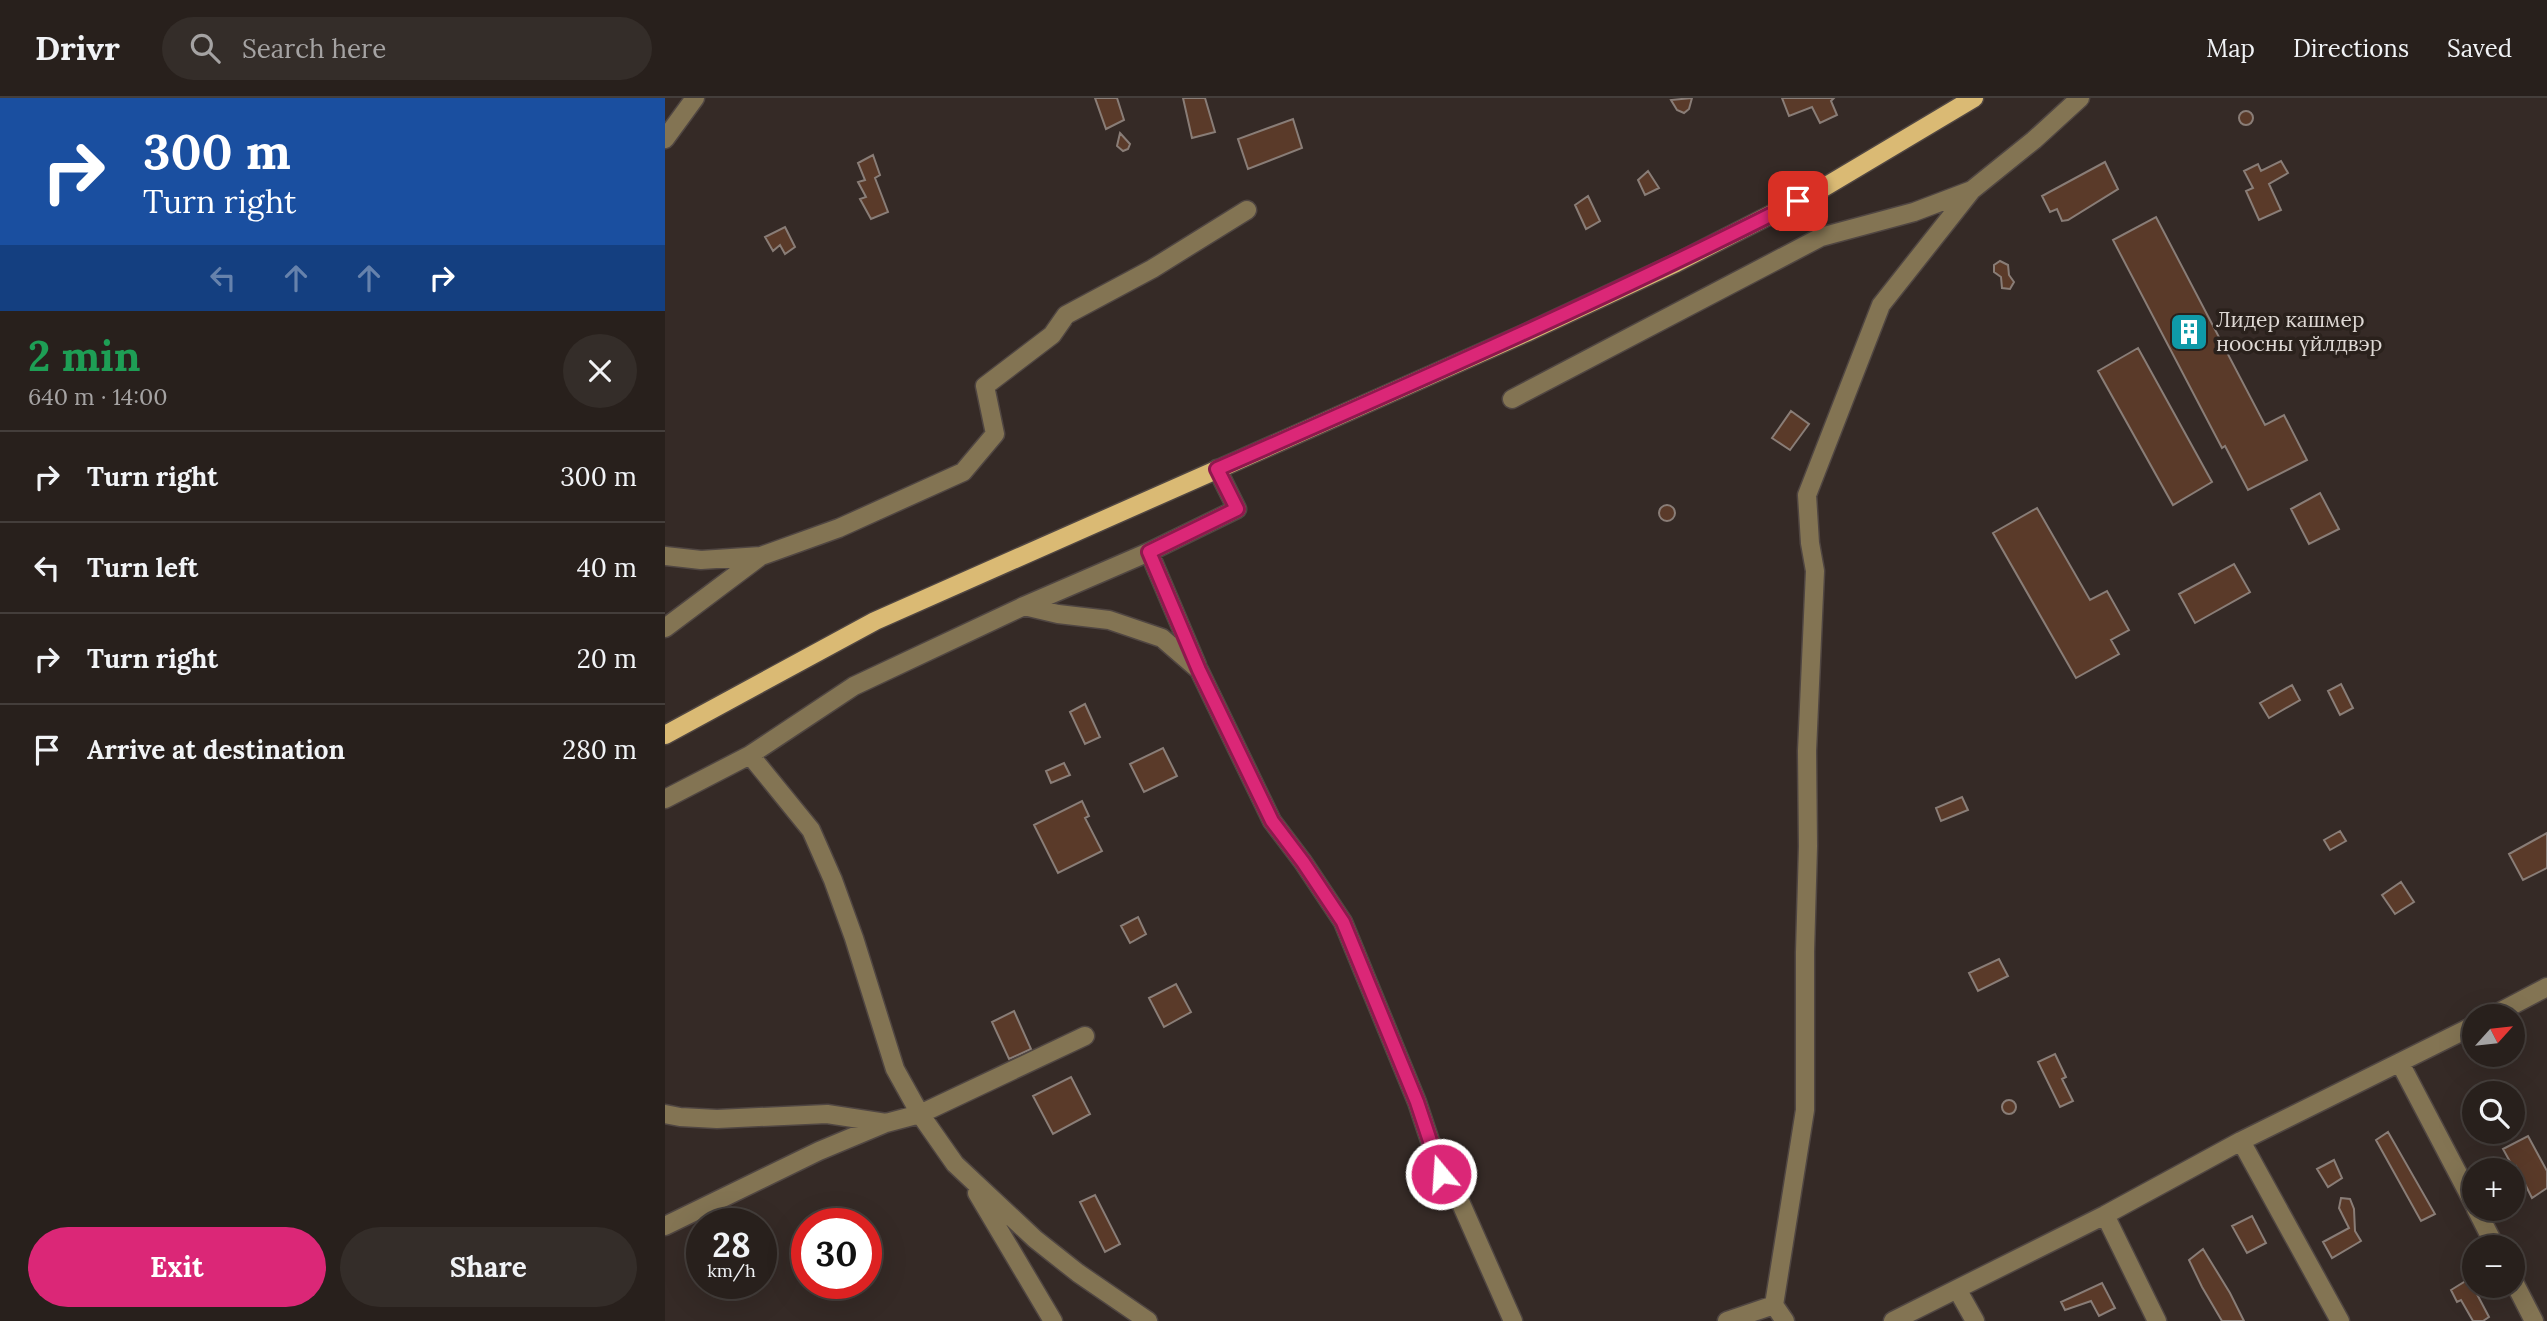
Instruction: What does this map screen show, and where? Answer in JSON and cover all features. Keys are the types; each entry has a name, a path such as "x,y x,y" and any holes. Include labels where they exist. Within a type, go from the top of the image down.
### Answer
{"main road":[{"path":"665,735 875,621 1528,332 1676,263 1823,188 1974,98"}],"street":[{"path":"665,139 695,98"},
{"path":"1784,1321 1774,1304 1805,1110 1807,751 1815,571 1807,495 1881,305 1972,190 2035,140 2080,98"},
{"path":"1512,399 1821,237 1914,212 1972,190"},
{"path":"665,556 701,560 761,556 839,528 963,472 995,434 985,386 1052,335 1066,315 1152,269 1247,210"},
{"path":"665,799 750,754 854,686 1024,606 1149,552 1237,509 1217,469"},
{"path":"1149,552 1199,670 1272,821 1343,922 1417,1102 1441,1174 1459,1199 1513,1321"},
{"path":"665,628 761,556"},
{"path":"1024,606 1058,614 1109,620 1162,638 1199,670"},
{"path":"750,754 811,830 854,937 895,1069 920,1114 955,1164 1035,1239 1078,1273 1148,1321"},
{"path":"2515,1004 2547,987"},
{"path":"1893,1321 2105,1215 2241,1141 2462,1031"},
{"path":"665,1226 819,1151 886,1123 920,1114 1085,1036"},
{"path":"2400,1063 2462,1183"},
{"path":"665,1114 680,1118 717,1119 827,1114 886,1123"},
{"path":"2241,1141 2340,1321"},
{"path":"968,1177 1053,1321"},
{"path":"2105,1215 2157,1321"},
{"path":"1957,1289 1975,1321"},
{"path":"2522,1298 2534,1321"},
{"path":"1727,1321 1774,1304"}],"building":[{"path":"1095,98 1117,98 1124,120 1106,129"},
{"path":"1183,98 1205,98 1215,132 1192,138"},
{"path":"1692,98 1689,109 1684,113 1677,110 1671,100"},
{"path":"1782,98 1834,98 1831,101 1837,115 1820,123 1812,107 1789,116"},
{"path":"2243,111 2249,111 2253,118 2249,125 2243,125 2239,121 2239,115"},
{"path":"1293,119 1302,148 1248,169 1238,139"},
{"path":"1120,133 1130,144 1128,149 1123,151 1117,146"},
{"path":"873,155 880,175 875,178 888,212 871,219 860,199 866,197 858,182 865,180 858,163"},
{"path":"2281,161 2288,173 2269,184 2281,210 2259,220 2246,191 2253,188 2244,171 2258,164 2261,171"},
{"path":"2105,162 2118,189 2068,220 2062,221 2057,209 2050,212 2042,196"},
{"path":"1648,171 1659,188 1645,195 1638,180"},
{"path":"1588,196 1600,221 1586,229 1575,205"},
{"name":"Лидер кашмер ноосны үйлдвэр","path":"2156,217 2265,425 2284,415 2307,460 2248,490 2225,446 2222,448 2113,240"},
{"path":"785,227 795,247 785,254 780,245 773,251 765,237"},
{"path":"2000,261 2008,265 2009,275 2014,282 2010,289 2002,288 2001,277 1994,272 1994,265"},
{"path":"2138,348 2212,482 2173,505 2098,371"},
{"path":"1791,411 1809,424 1790,450 1772,438"},
{"path":"2320,493 2339,529 2309,544 2291,509"},
{"path":"1667,505 1675,513 1667,521 1659,513"},
{"path":"2037,508 2090,600 2107,591 2129,630 2111,640 2119,654 2076,678 1993,533"},
{"path":"2234,564 2250,592 2195,623 2179,594"},
{"path":"2341,684 2353,708 2340,715 2328,691"},
{"path":"2292,685 2300,700 2269,718 2260,703"},
{"path":"1085,704 1100,737 1085,744 1070,712"},
{"path":"1163,748 1177,776 1144,792 1130,764"},
{"path":"1064,763 1070,775 1051,783 1046,771"},
{"path":"1962,797 1968,810 1941,821 1936,808"},
{"path":"1082,801 1089,816 1085,818 1102,851 1058,873 1034,825"},
{"path":"2340,831 2346,841 2330,850 2324,840"},
{"path":"2547,833 2547,868 2523,880 2509,854"},
{"path":"2401,882 2414,902 2395,914 2382,895"},
{"path":"1138,917 1146,934 1130,943 1121,926"},
{"path":"1999,959 2008,976 1978,991 1969,973"},
{"path":"1176,984 1191,1012 1164,1027 1149,998"},
{"path":"1014,1011 1031,1049 1009,1059 992,1022"},
{"path":"2055,1054 2066,1077 2062,1079 2073,1101 2060,1107 2038,1062"},
{"path":"1071,1077 1090,1114 1053,1134 1033,1096"},
{"path":"2006,1100 2012,1100 2016,1107 2012,1114 2006,1114 2002,1110 2002,1104"},
{"path":"2388,1132 2435,1214 2421,1221 2376,1140"},
{"path":"2528,1136 2547,1171 2547,1188 2532,1198 2525,1184 2525,1158 2508,1158 2503,1149 2513,1144 2525,1144 2525,1138"},
{"path":"2334,1160 2342,1178 2328,1187 2317,1169"},
{"path":"1095,1195 1120,1244 1105,1252 1080,1202"},
{"path":"2341,1198 2350,1199 2354,1209 2355,1231 2361,1241 2332,1258 2323,1242 2349,1228 2339,1208"},
{"path":"2252,1216 2266,1243 2247,1253 2232,1226"},
{"path":"2203,1249 2244,1321 2222,1321 2202,1287 2189,1260"},
{"path":"2102,1283 2115,1308 2099,1316 2091,1301 2065,1310 2061,1302"},
{"path":"2462,1283 2462,1298 2479,1298 2489,1317 2483,1321 2473,1321 2461,1300 2457,1302 2451,1290"}],"place":[{"name":"Лидер кашмер ноосны үйлдвэр","path":"2189,332"}],"route":[{"path":"1441,1174 1417,1102 1343,922 1272,821 1199,670 1149,552 1237,509 1217,469 1528,332 1676,263 1798,201"}]}
